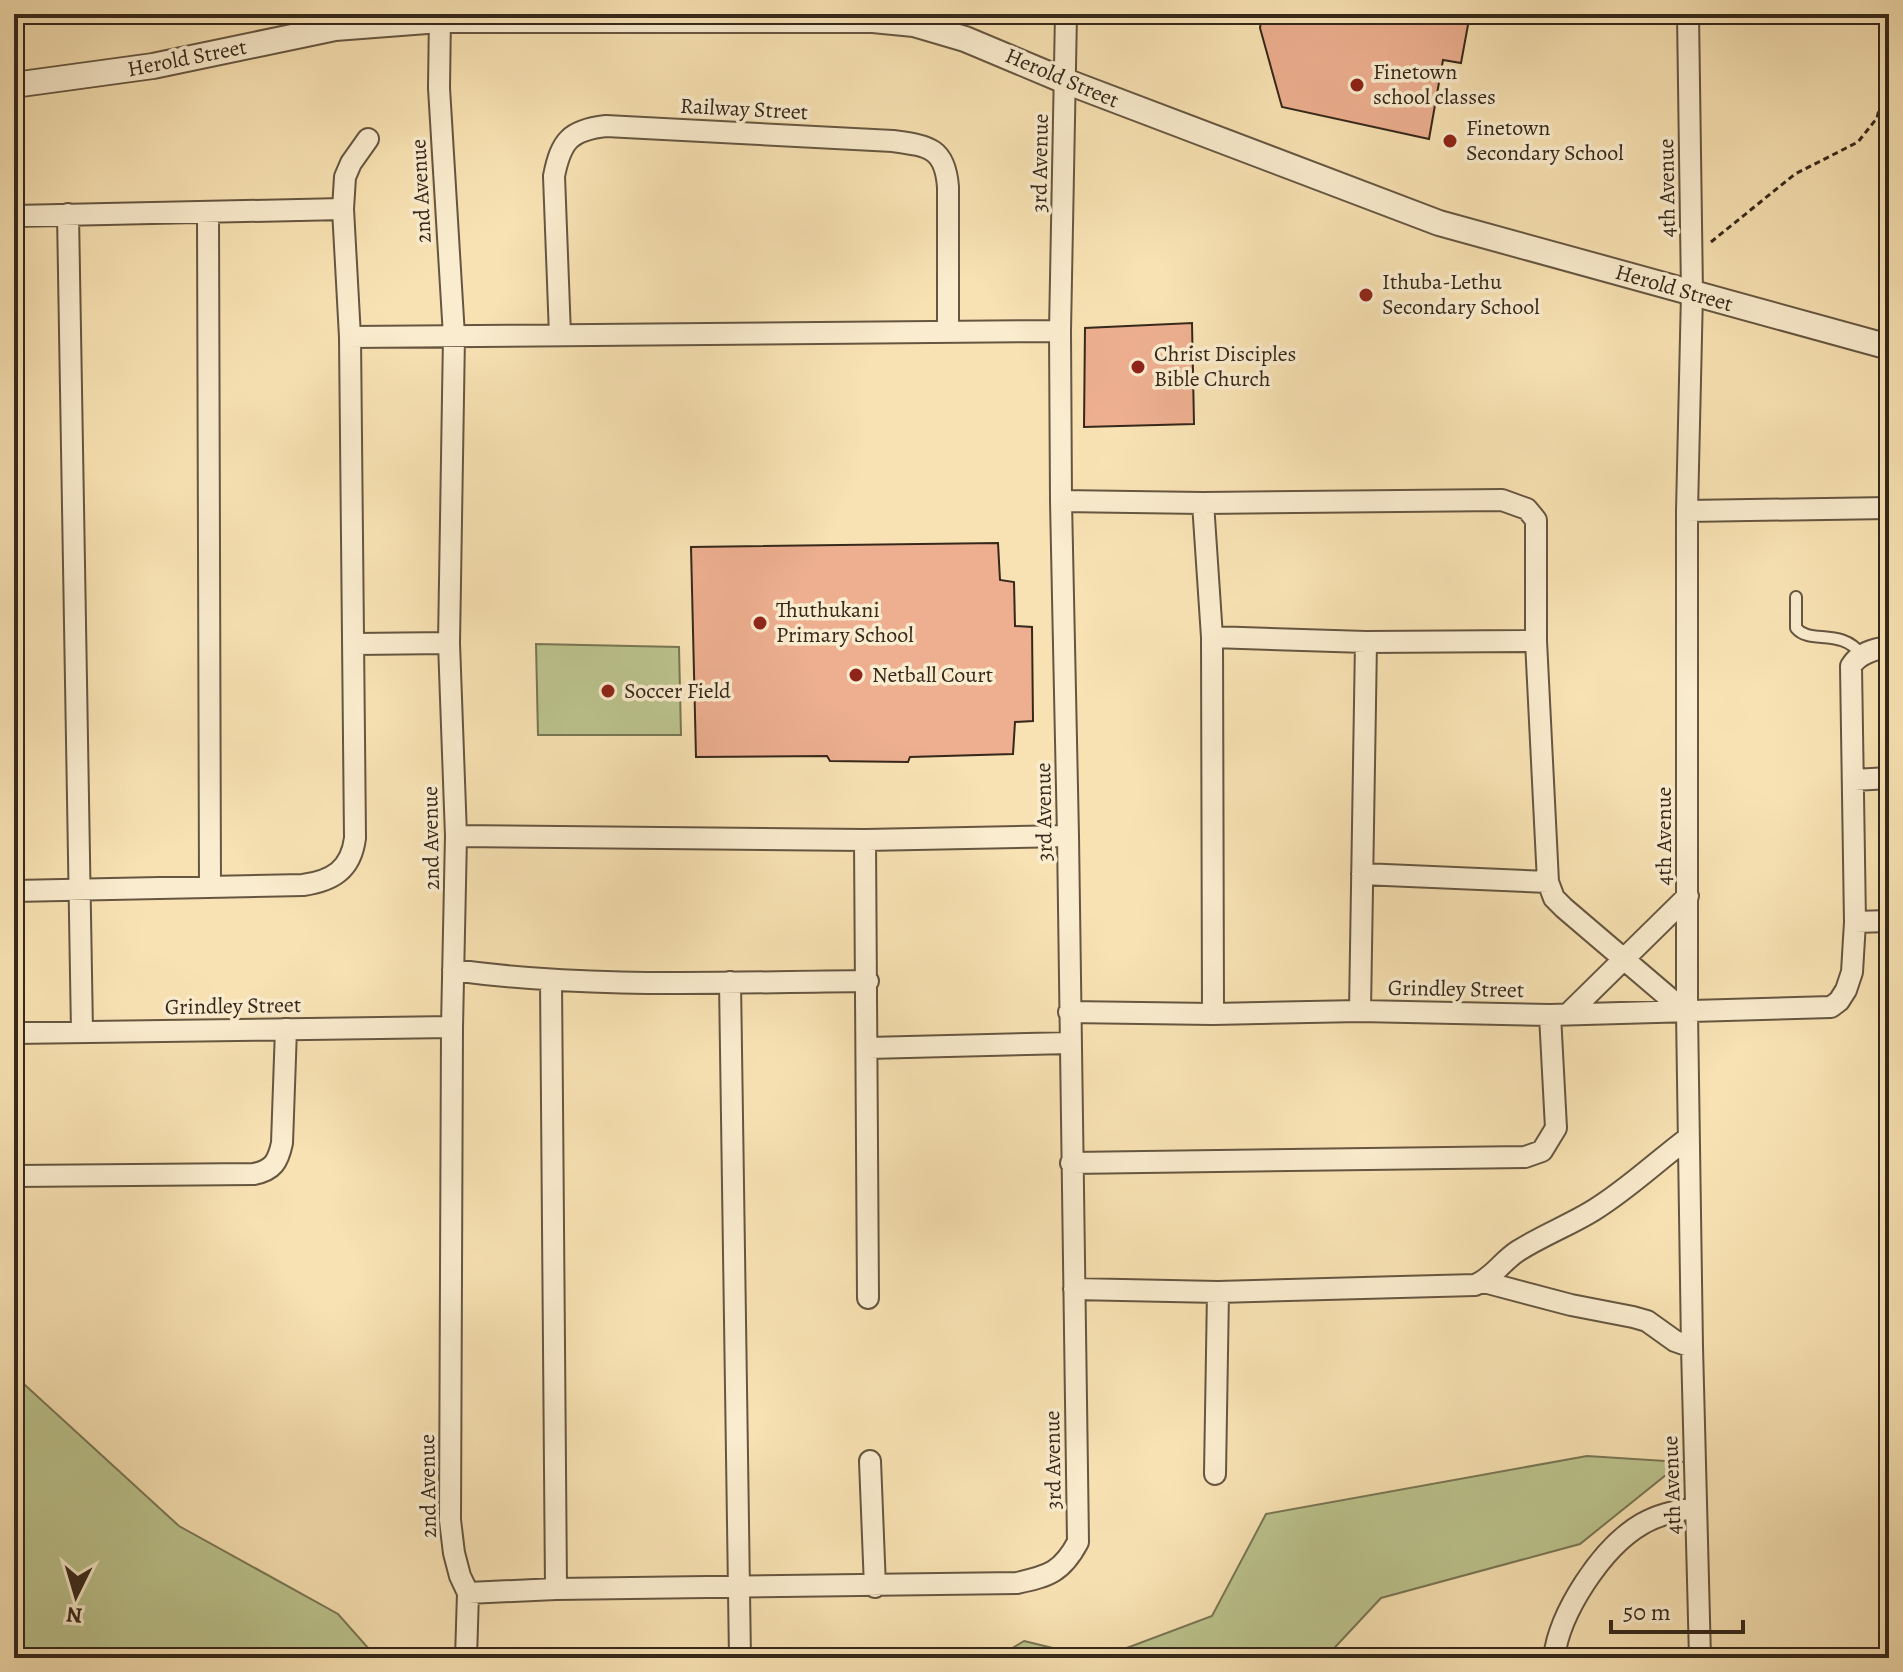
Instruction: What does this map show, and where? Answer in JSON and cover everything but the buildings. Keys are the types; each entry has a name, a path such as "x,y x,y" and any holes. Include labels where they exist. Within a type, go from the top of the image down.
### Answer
{"street":[{"name":"3rd Avenue","path":"875,1587 1017,1583 1042,1578 1067,1561 1078,1542 1061,501 1060,331 1066,14"},
{"name":"4th Avenue","path":"1688,14 1692,293 1687,511 1687,1013 1700,1658"},
{"name":"Herold Street","path":"14,85 153,66 335,28 440,17 900,22 965,39 1065,81 1439,223 1889,347"},
{"name":"2nd Avenue","path":"440,17 439,88 454,336 449,643 456,836 450,1520 454,1553 468,1593 466,1658"},
{"name":"Railway Street","path":"560,335 554,176 558,158 573,135 586,128 606,126 893,141 920,145 936,152 947,167 948,332"},
{"path":"14,891 303,885 325,882 349,862 355,838 355,644 350,337 343,209 345,177 368,139"},
{"path":"14,216 343,209"},
{"path":"208,213 210,887"},
{"path":"68,214 82,1032"},
{"path":"350,337 1060,331"},
{"path":"1061,501 1502,500 1527,509 1536,520 1536,641 1548,882 1554,898 1564,908 1687,1013"},
{"path":"1203,503 1212,637 1213,1014"},
{"path":"1687,511 1889,508"},
{"path":"1212,637 1366,642 1536,641"},
{"path":"1360,1011 1366,642"},
{"path":"355,644 449,643"},
{"path":"1889,647 1874,649 1851,666 1855,922 1889,921"},
{"path":"1854,780 1889,778"},
{"path":"456,836 865,840 1068,836"},
{"path":"865,840 868,1298"},
{"path":"1362,874 1548,882"},
{"path":"1071,1163 1525,1157 1542,1151 1556,1128 1559,1015 1688,896"},
{"name":"Grindley Street","path":"1069,1012 1213,1014 1360,1011 1559,1015 1831,1007 1846,990 1852,972 1855,922"},
{"path":"453,970 551,981 635,984 868,981"},
{"path":"551,981 556,1589"},
{"path":"730,982 740,1658"},
{"name":"Grindley Street","path":"14,1033 452,1027"},
{"path":"14,1176 254,1174 268,1171 279,1160 282,1143 286,1029"},
{"path":"868,1048 1070,1043"},
{"path":"1484,1282 1510,1256 1596,1209 1688,1138"},
{"path":"1074,1289 1218,1292 1465,1286 1484,1282 1647,1321 1675,1341 1692,1347"},
{"path":"1215,1474 1218,1292"},
{"path":"468,1593 556,1589 875,1587 870,1461"},
{"path":"1554,1658 1564,1620 1592,1570 1639,1525 1664,1513 1696,1507"}],"lane":[{"path":"1796,597 1798,632 1841,639 1857,648 1862,655"}],"path":[{"path":"1885,14 1889,31"},
{"path":"1692,258 1795,174 1858,142 1877,118 1889,68"}],"green space":[{"name":"Soccer Field","path":"536,644 679,647 681,735 538,735"},
{"path":"14,1375 179,1526 338,1614 377,1658 14,1658"},
{"path":"1587,1456 1682,1462 1580,1544 1381,1598 1325,1658 1100,1658 1212,1616 1266,1514"},
{"path":"1024,1641 1094,1658 996,1658"}],"place":[{"name":"Finetown school classes","path":"1357,85"},
{"name":"Finetown Secondary School","path":"1450,141"},
{"name":"Ithuba-Lethu Secondary School","path":"1366,295"},
{"name":"Christ Disciples Bible Church","path":"1138,367"},
{"name":"Thuthukani Primary School","path":"760,623"},
{"name":"Netball Court","path":"856,675"},
{"name":"Soccer Field","path":"608,691"}]}
